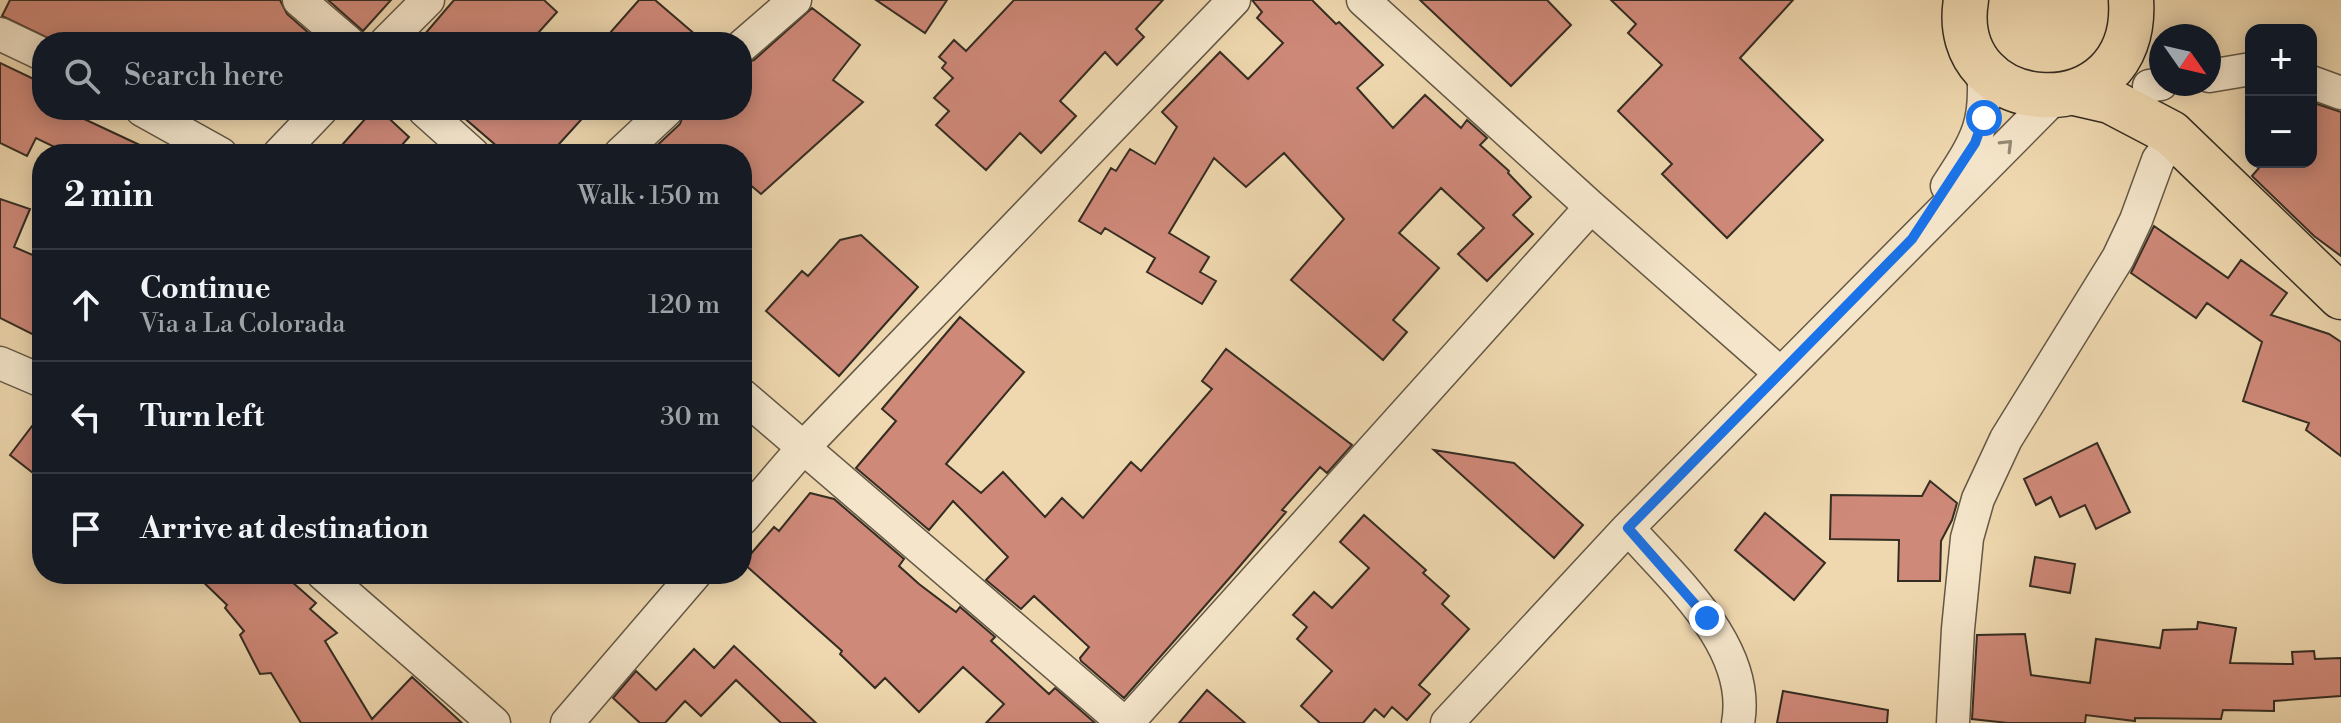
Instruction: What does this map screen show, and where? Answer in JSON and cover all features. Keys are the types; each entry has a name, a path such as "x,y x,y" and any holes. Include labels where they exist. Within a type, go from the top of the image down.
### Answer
{"highway":[{"path":"1966,0 1966,31 1972,50 1983,67 1998,81 2015,91 2035,96 2065,95 2110,101 2173,135 2341,297"},
{"path":"2065,95 2093,84 2109,71 2121,55 2130,18"},
{"path":"2130,18 2149,69"},
{"path":"2159,96 2173,135"}],"street":[{"path":"299,0 336,32"},
{"path":"396,32 428,0"},
{"path":"752,37 795,0"},
{"path":"752,507 802,449 1234,0"},
{"path":"1363,0 1780,373"},
{"path":"0,34 32,49"},
{"path":"1912,239 1975,143 1984,118 1983,67"},
{"path":"2221,74 2245,70"},
{"path":"2317,84 2341,93"},
{"path":"1447,723 1628,528 1780,373 1912,239 2065,95"},
{"path":"160,120 203,144"},
{"path":"289,144 311,120"},
{"path":"435,120 462,144"},
{"path":"631,144 656,120"},
{"path":"1953,723 1967,538 1978,499 2006,439 2118,258 2158,160 2173,135"},
{"path":"752,404 1126,723 1591,207"},
{"path":"0,363 32,377"},
{"path":"1628,528 1707,618 1720,638 1737,685 1738,723"},
{"path":"334,584 494,723"},
{"path":"567,723 686,584"}],"building":[{"path":"10,0 280,0 287,14 308,32 35,32 2,16"},
{"path":"328,0 391,0 363,31"},
{"path":"454,0 544,0 557,12 539,32 427,32"},
{"path":"639,0 655,0 692,32 611,32"},
{"path":"876,0 947,0 925,33"},
{"path":"1014,0 1163,0 1136,29 1144,37 1117,65 1105,52 1060,101 1076,116 1041,153 1020,133 986,170 936,125 949,111 934,98 953,78 942,68 946,63 939,57 954,40 966,51"},
{"path":"1252,0 1312,0 1383,65 1357,88 1393,128 1425,95 1461,128 1467,120 1487,138 1480,145 1509,171 1531,197 1513,215 1533,234 1487,281 1458,254 1484,228 1441,188 1399,233 1439,268 1393,320 1407,332 1383,360 1291,280 1344,219 1284,153 1246,187 1214,158 1169,233 1209,257 1200,272 1216,281 1202,304 1147,272 1155,258 1105,228 1101,234 1079,221 1111,168 1116,171 1130,149 1155,164 1177,127 1162,112 1220,52 1248,79 1283,43 1257,18 1262,12"},
{"path":"1420,0 1547,0 1571,25 1511,86"},
{"path":"1611,0 1793,0 1740,58 1823,140 1727,238 1662,174 1672,164 1618,111 1662,65 1628,33 1636,24"},
{"path":"812,8 860,45 833,80 863,102 761,194 752,186 752,144 659,144 681,120 752,120 754,60"},
{"path":"0,63 32,78 32,120 86,120 138,144 48,144 36,138 27,156 0,143"},
{"path":"2317,104 2341,112 2341,256 2314,236 2252,176 2259,168 2317,168"},
{"path":"364,120 391,120 409,137 403,144 343,144"},
{"path":"467,120 581,120 559,144 494,144"},
{"path":"0,199 30,209 14,247 32,255 32,334 0,318"},
{"path":"2154,226 2228,278 2241,260 2287,293 2271,315 2329,334 2341,342 2341,456 2306,430 2309,423 2243,401 2262,342 2207,303 2196,318 2131,273"},
{"path":"861,235 918,287 839,376 766,311 802,271 808,276 840,240"},
{"path":"960,317 1024,372 946,464 981,493 1003,472 1045,517 1062,498 1083,518 1131,462 1141,471 1212,389 1202,381 1226,349 1352,445 1327,473 1320,467 1282,510 1286,512 1124,698 1081,661 1089,647 1034,596 1021,609 986,580 1008,557 953,501 929,530 856,468 896,421 882,409"},
{"path":"32,426 32,472 10,455"},
{"path":"2097,443 2130,512 2096,529 2085,505 2060,517 2051,497 2036,505 2024,479"},
{"path":"1434,450 1514,463 1583,525 1554,558"},
{"path":"1930,481 1957,503 1941,541 1940,581 1898,581 1899,540 1830,539 1831,495 1922,496"},
{"path":"810,493 834,499 904,559 899,566 919,584 956,612 960,607 995,637 991,641 1049,694 1055,688 1095,723 986,723 1004,704 963,667 919,712 885,678 875,688 840,654 842,651 752,571 752,553 774,527 779,531"},
{"path":"1765,513 1825,563 1794,600 1735,550"},
{"path":"1364,515 1426,570 1423,573 1449,596 1442,604 1469,629 1419,685 1430,694 1407,720 1392,707 1384,717 1375,709 1363,723 1320,723 1301,706 1332,671 1297,639 1307,627 1293,615 1314,592 1332,608 1369,568 1340,542"},
{"path":"2035,557 2075,564 2070,593 2030,586"},
{"path":"205,584 294,584 316,603 310,609 337,633 325,641 372,719 412,677 462,723 301,723 271,673 260,674 240,635 244,631 225,608 227,605"},
{"path":"2198,622 2236,628 2230,663 2293,664 2292,652 2314,651 2315,659 2341,658 2341,696 2274,701 2274,711 2223,710 2221,719 2135,718 2135,721 2086,715 2085,723 2008,723 1972,719 1977,635 2025,634 2031,675 2090,683 2096,639 2160,648 2163,630 2197,629"},
{"path":"734,646 816,723 781,723 736,680 701,716 685,701 665,723 640,723 613,698 636,671 656,690 694,649 714,668"},
{"path":"1207,690 1245,723 1179,723"},
{"path":"1783,691 1888,710 1887,723 1777,723"}],"route":[{"path":"1707,618 1628,528 1912,239 1975,143 1984,118"}]}
